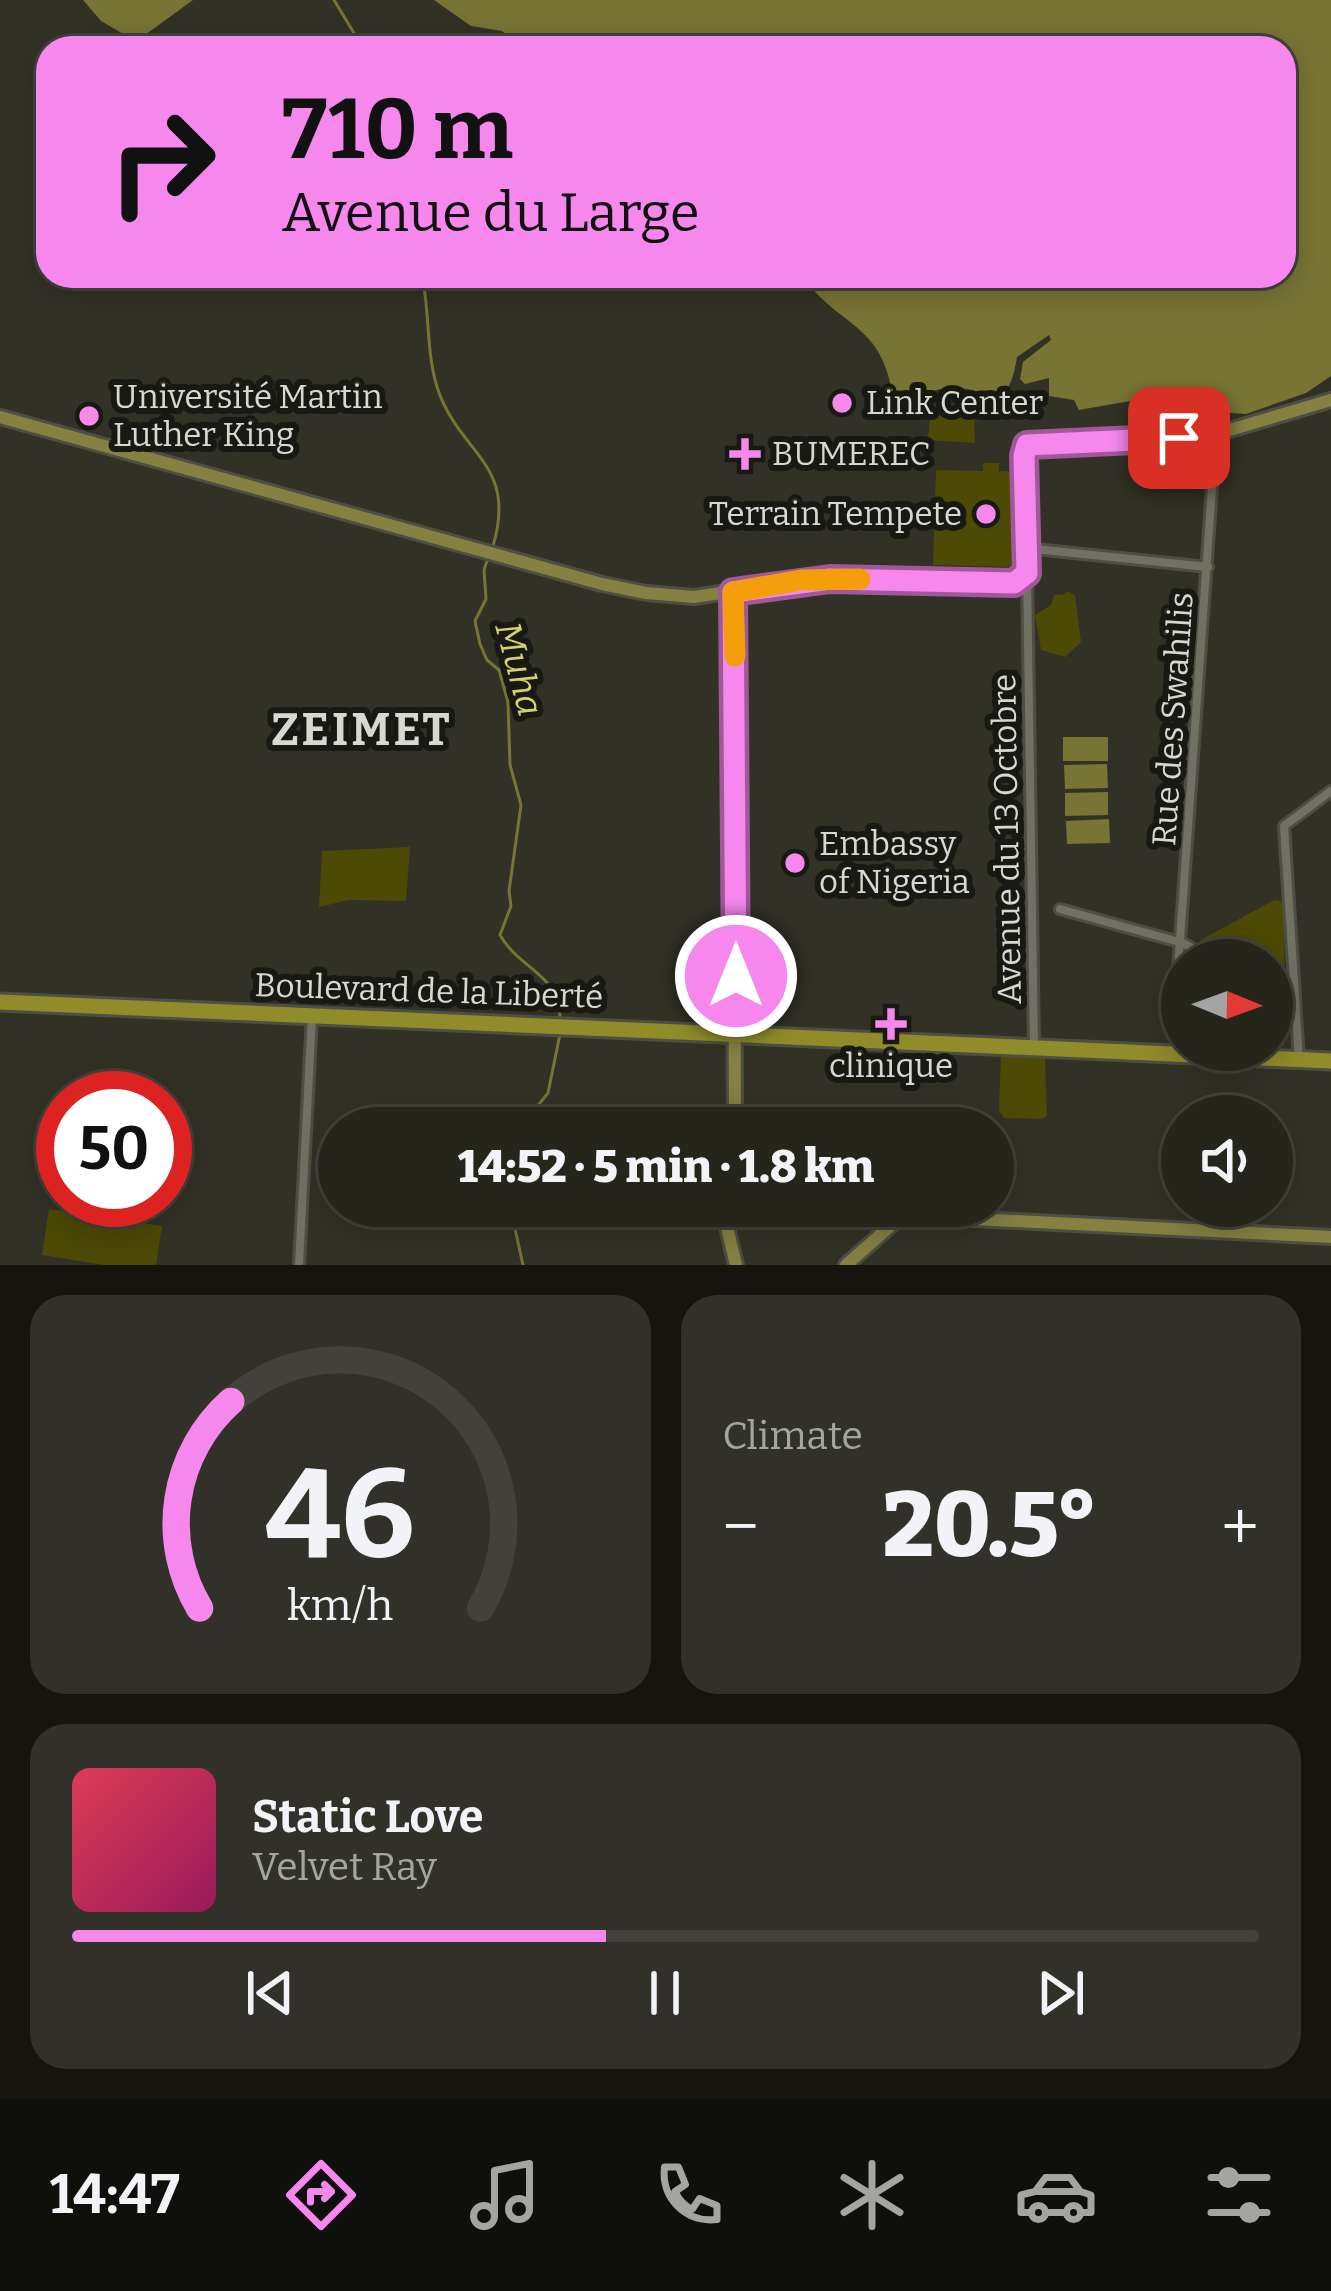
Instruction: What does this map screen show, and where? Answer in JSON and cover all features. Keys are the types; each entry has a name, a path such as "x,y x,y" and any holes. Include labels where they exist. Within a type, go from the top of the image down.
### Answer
{"highway":[{"name":"Boulevard de la Liberté","path":"0,1002 1034,1049"},
{"path":"1034,1049 1331,1061"}],"main road":[{"path":"0,417 489,552 657,591 730,590 830,579 1023,578 1027,445 1216,432 1331,398"},
{"path":"730,590 732,1107"},
{"path":"846,1265 896,1218 1331,1240"},
{"path":"730,1227 738,1265"}],"street":[{"name":"Rue des Swahilis","path":"1179,939 1216,432"},
{"path":"1024,548 1208,567"},
{"path":"1023,578 1027,628"},
{"path":"1023,578 1027,628"},
{"name":"Avenue du 13 Octobre","path":"1027,628 1034,1049"},
{"path":"1290,939 1284,826 1331,791"},
{"path":"1060,909 1165,939"},
{"path":"1293,999 1299,1062"},
{"path":"299,1265 312,1015"}],"shaded area":[{"path":"83,0 193,0 145,35 127,36 101,21"},
{"path":"434,0 1331,0 1331,376 1306,393 1246,414 1204,411 1170,394 1079,410 1074,400 1049,396 1049,378 1025,384 1020,379 1023,362 1051,340 1049,335 1017,357 1012,378 999,394 950,388 933,391 923,407 894,406 889,378 872,342 812,288 1296,288 1296,36 509,36 471,26"},
{"path":"974,413 975,443 928,440 930,416"},
{"path":"983,463 999,463 999,471 1016,472 1020,567 933,565 936,470 983,471"},
{"path":"1066,591 1075,595 1081,642 1065,657 1041,650 1035,615 1051,605 1054,595"},
{"path":"1063,737 1108,737 1108,761 1063,761"},
{"path":"1107,764 1108,788 1065,789 1064,765"},
{"path":"1108,792 1108,815 1065,816 1065,793"},
{"path":"1109,819 1110,843 1067,844 1066,821"},
{"path":"410,847 406,901 349,900 319,907 322,851"},
{"path":"1274,900 1283,907 1284,939 1203,939"},
{"path":"1001,1054 1045,1058 1047,1116 1014,1118 1014,1107 999,1107"},
{"path":"46,1227 162,1227 156,1265 104,1265 42,1255"}],"waterway":[{"name":"Muha","path":"334,0 356,36"},
{"name":"Muha","path":"424,288 437,387 447,410 483,460 498,495 493,546"},
{"name":"Muha","path":"489,555 484,570 486,599 475,621 480,644 487,660 499,670 508,702 510,765 521,805 511,906 500,935 546,981 560,1018"},
{"name":"Muha","path":"537,1107 548,1093 560,1034"},
{"name":"Muha","path":"515,1227 523,1265"}],"slow traffic":[{"path":"735,656 733,592 801,580 860,579"}],"place":[{"name":"Link Center","path":"842,403"},
{"name":"Université Martin Luther King","path":"89,416"},
{"name":"BUMEREC","path":"745,454"},
{"name":"Terrain Tempete","path":"986,514"},
{"name":"Embassy of Nigeria","path":"795,863"},
{"name":"clinique","path":"891,1024"}],"district":[{"name":"ZEIMET","path":"362,730"}],"route":[{"path":"736,976 733,592 830,579 1014,583 1027,573 1027,445 1179,438"}]}
